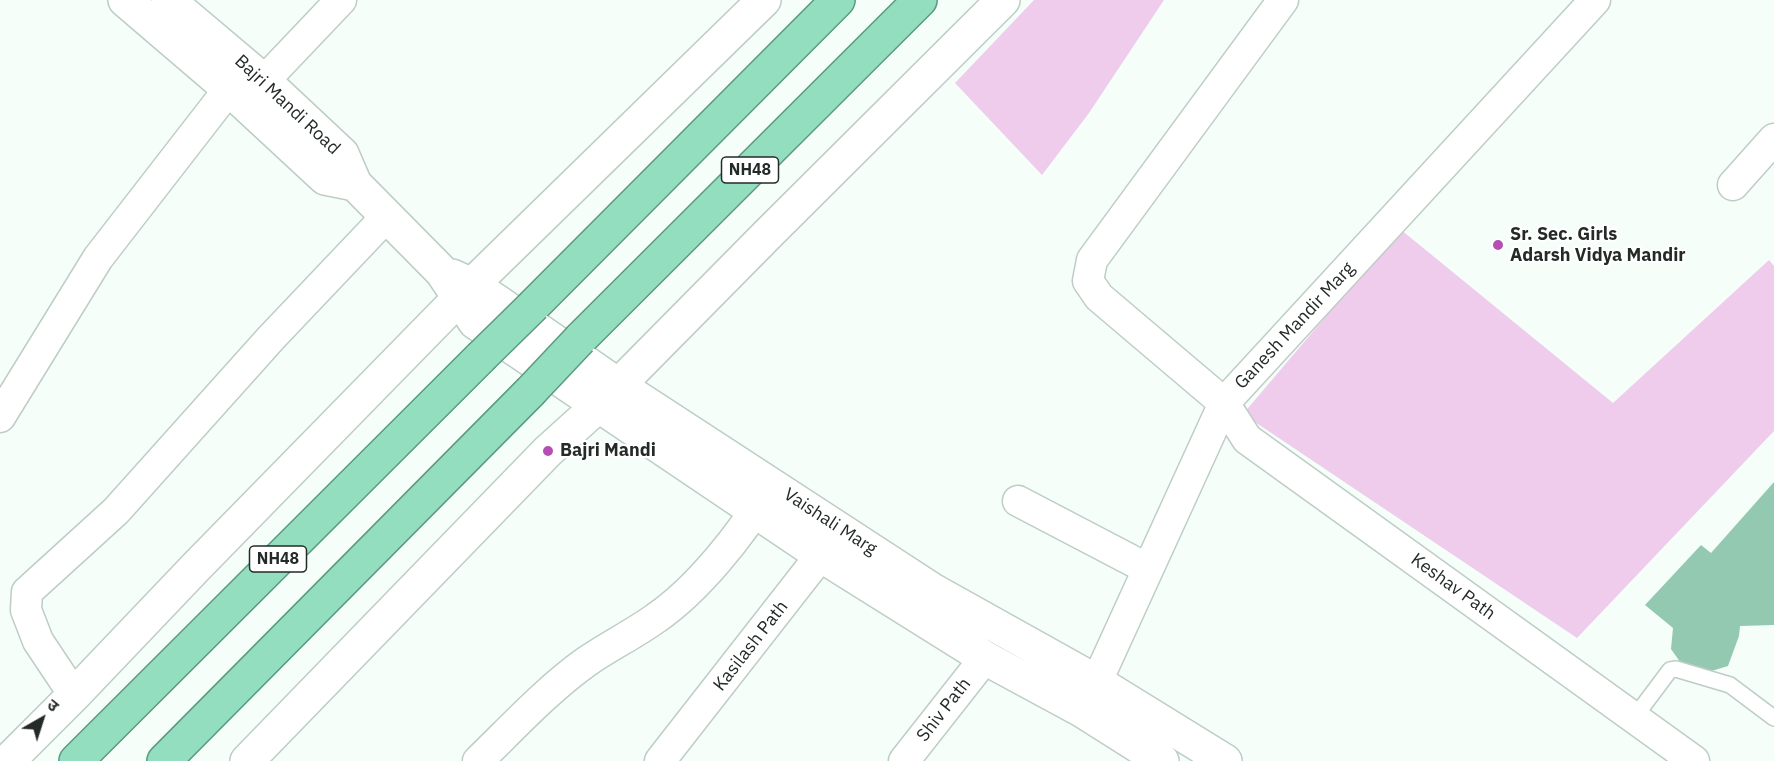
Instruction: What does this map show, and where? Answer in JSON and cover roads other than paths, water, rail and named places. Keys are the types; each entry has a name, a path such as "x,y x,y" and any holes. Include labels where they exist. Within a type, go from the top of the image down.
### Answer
{"highway":[{"name":"NH48","path":"76,761 838,0"},
{"name":"NH48","path":"164,761 580,339 920,0"}],"street":[{"path":"125,0 229,89 325,178 355,184"},
{"path":"264,81 341,0"},
{"path":"8,761 75,695 458,285 764,0"},
{"path":"247,761 548,452 609,395 1003,0"},
{"name":"Keshav Path","path":"1283,0 1092,260 1088,280 1100,297 1224,403 1248,439 1694,761"},
{"name":"Ganesh Mandir Marg","path":"1083,711 1224,403 1595,0"},
{"name":"Bajri Mandi Road","path":"181,4 342,154 355,184 386,217 458,285"},
{"path":"0,417 98,258 229,89"},
{"path":"1733,185 1774,139"},
{"path":"75,695 38,641 26,610 27,592 116,511 271,338 386,217"},
{"name":"Vaishali Marg","path":"458,285 609,395 755,512 985,658 1083,711 1162,761"},
{"name":"Vaishali Marg","path":"609,395 771,484 934,591 1098,682 1225,761"},
{"path":"478,761 527,712 586,662 658,617 697,583 755,512 771,484"},
{"path":"1018,501 1148,569"},
{"name":"Kasilash Path","path":"660,761 822,556 840,529"},
{"name":"Shiv Path","path":"904,761 985,658"}],"lane":[{"path":"1634,718 1671,670 1676,669 1730,685 1774,718"}],"place":[{"name":"Sr. Sec. Girls Adarsh Vidya Mandir","path":"1498,245"},
{"name":"Bajri Mandi","path":"548,451"}]}
